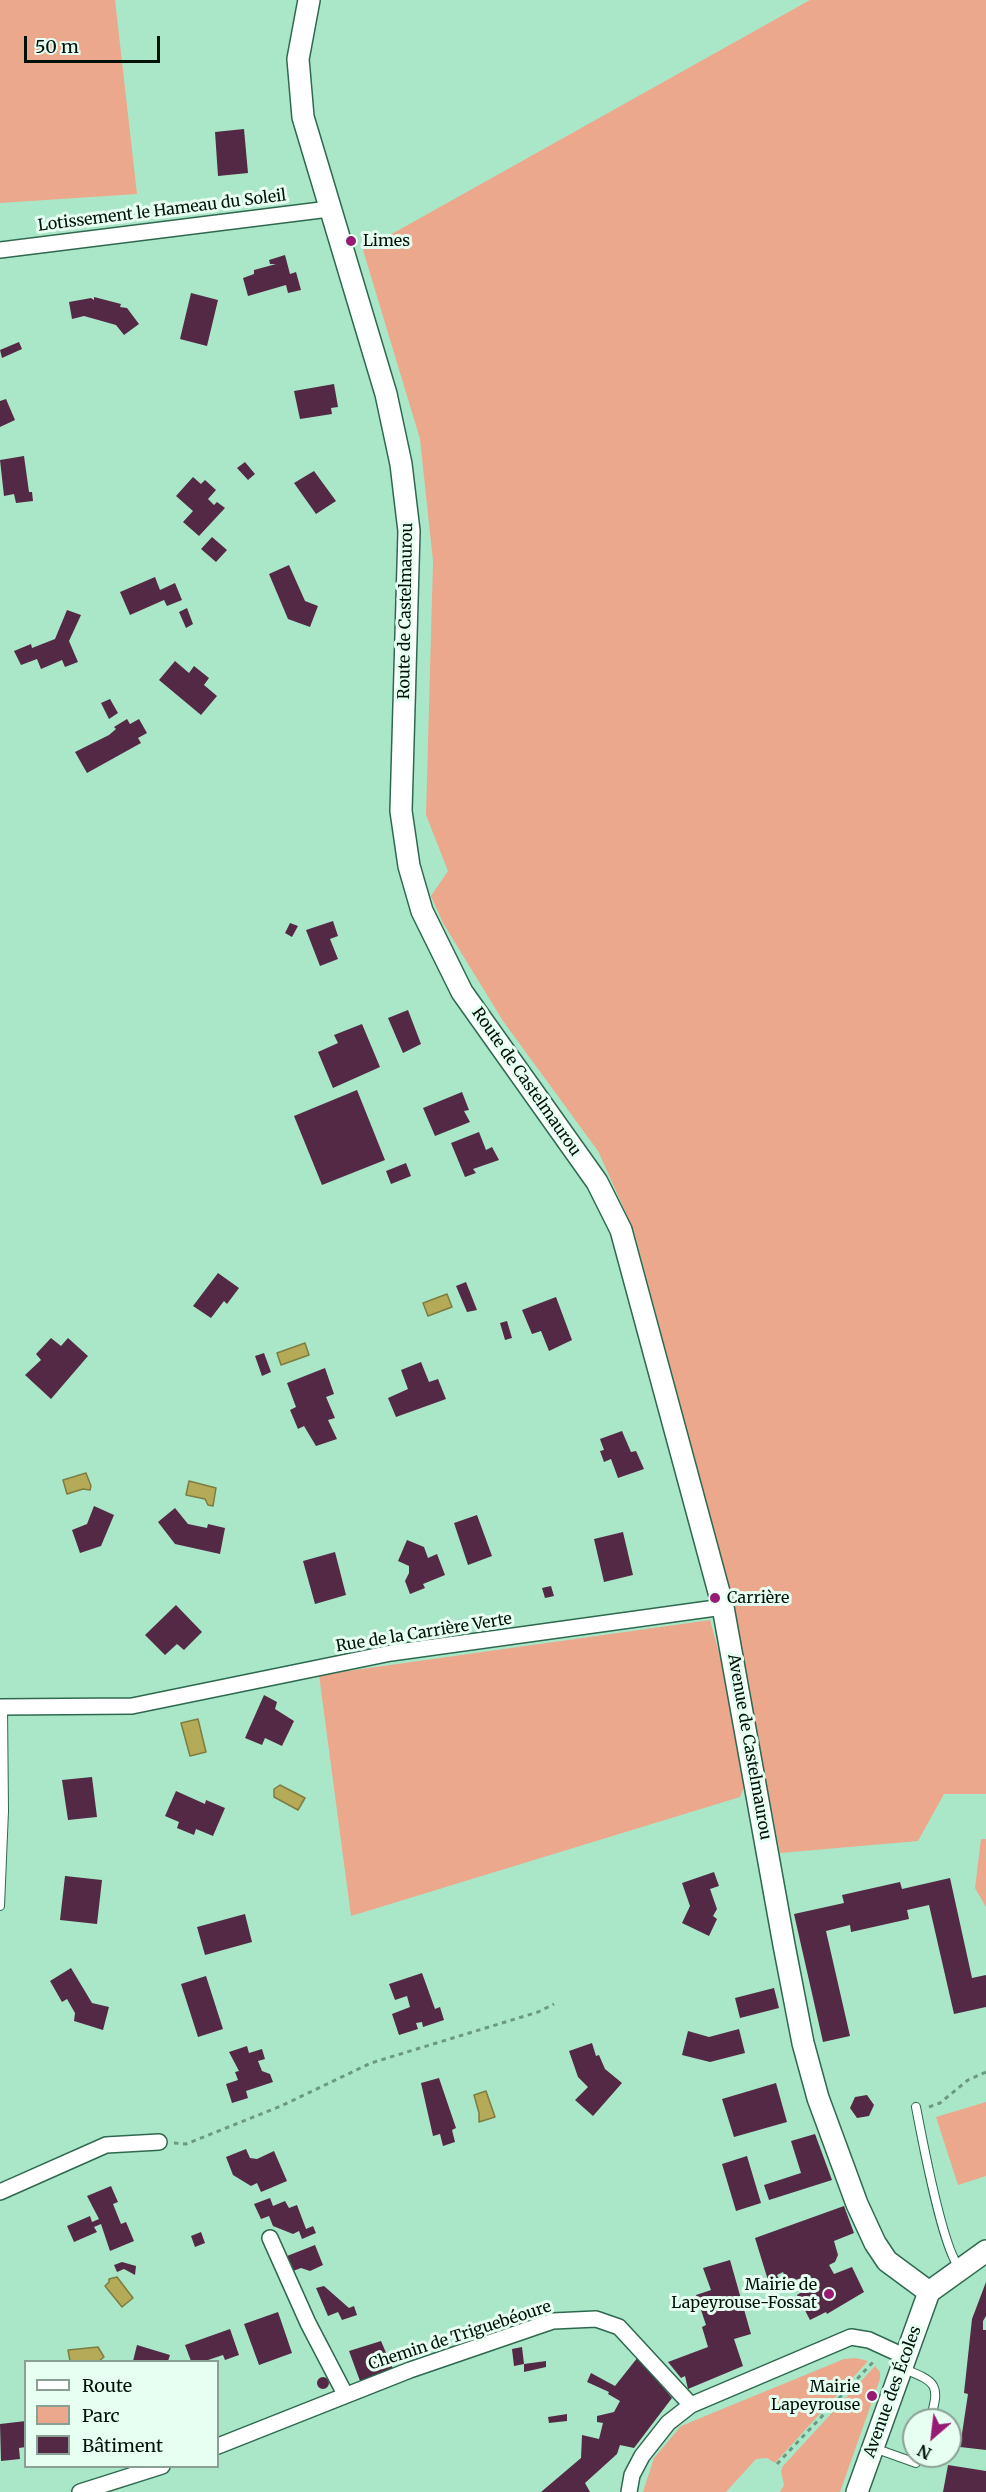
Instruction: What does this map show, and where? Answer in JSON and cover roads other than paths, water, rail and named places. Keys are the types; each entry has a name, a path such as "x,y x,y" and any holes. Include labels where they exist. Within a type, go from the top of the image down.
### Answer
{"street":[{"name":"Route de Castelmaurou","path":"309,0 298,59 303,117 386,394 400,464 409,531 401,811 409,866 422,911 462,992 597,1182"},
{"name":"Lotissement le Hameau du Soleil","path":"0,250 329,208"},
{"name":"Avenue de Castelmaurou","path":"597,1182 621,1230 723,1607 786,1956 804,2043 819,2098 857,2204 874,2243 887,2261 929,2292"},
{"name":"Rue de la Carrière Verte","path":"2,1707 132,1706 391,1653 723,1607"},
{"path":"0,2192 106,2145 159,2142"},
{"path":"270,2238 308,2323 345,2394"},
{"path":"929,2292 986,2251"},
{"name":"Avenue des Écoles","path":"857,2492 929,2292"},
{"name":"Chemin de Triguebéoure","path":"219,2446 345,2394 553,2321 596,2319 619,2327 691,2404"},
{"path":"629,2492 632,2475 642,2456 668,2423 691,2404 851,2337 869,2340 904,2362"},
{"path":"80,2492 156,2468"}],"lane":[{"path":"0,1906 4,1811 2,1707"},
{"path":"917,2109 944,2230 954,2261 961,2270"},
{"path":"904,2362 929,2379 935,2388 937,2396 934,2408"},
{"path":"872,2448 902,2458"}],"place":[{"name":"Limes","path":"351,241"},
{"name":"Carrière","path":"715,1598"},
{"name":"Mairie de Lapeyrouse-Fossat","path":"829,2294"},
{"name":"Mairie Lapeyrouse","path":"872,2396"}]}
